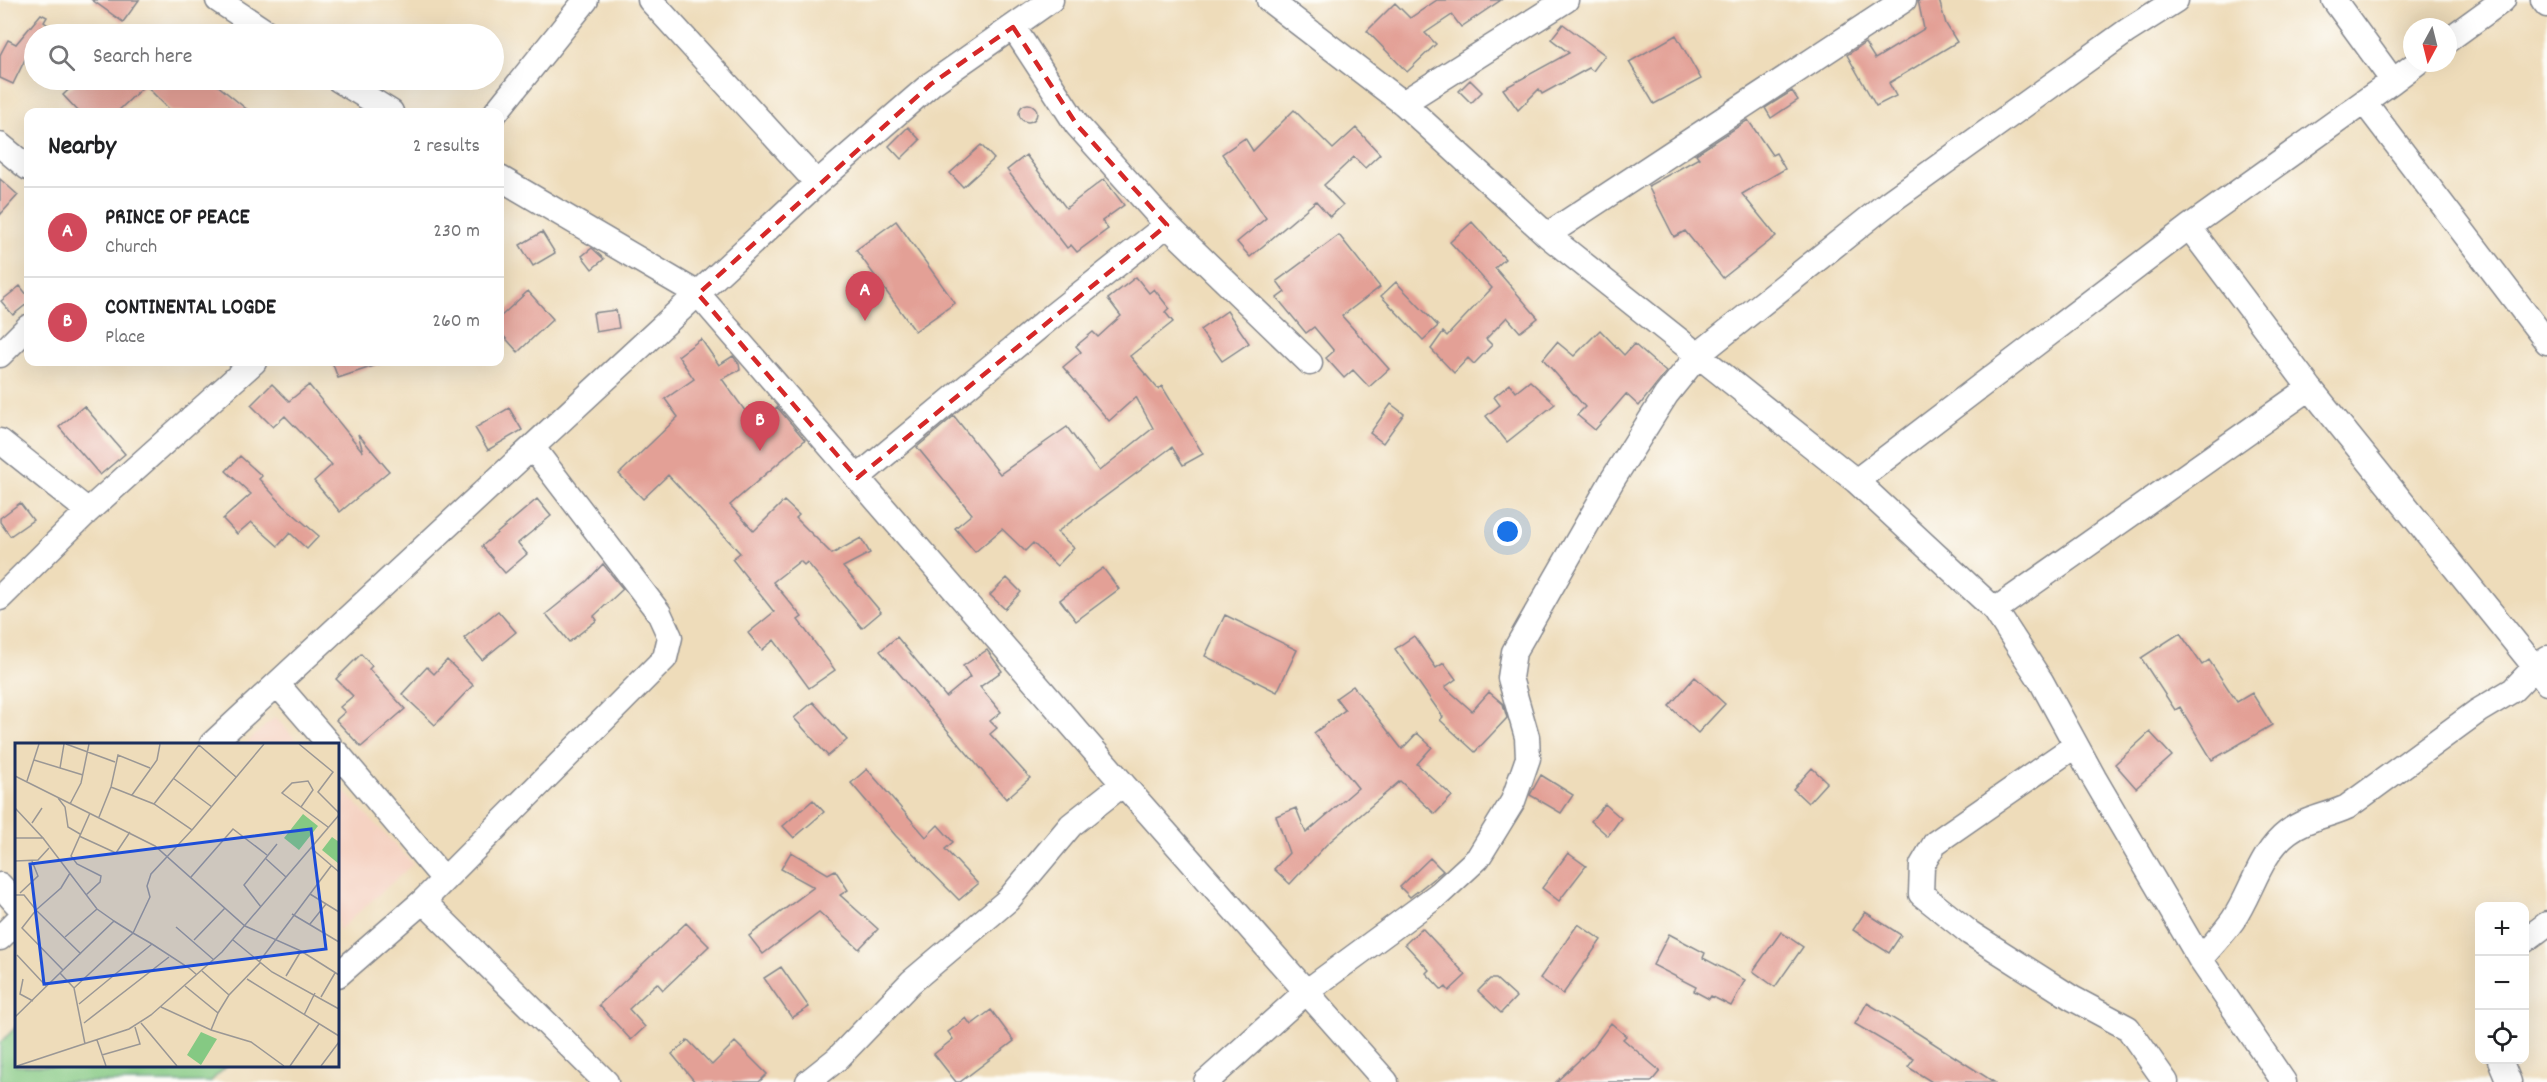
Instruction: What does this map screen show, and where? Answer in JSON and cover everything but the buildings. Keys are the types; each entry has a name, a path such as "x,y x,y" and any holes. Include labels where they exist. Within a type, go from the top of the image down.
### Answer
{"street":[{"path":"499,108 586,0"},
{"path":"650,0 817,183"},
{"path":"213,743 817,183 931,84 1052,0"},
{"path":"1269,0 1403,103 1547,235 1856,481 1995,610 2041,681 2200,959 2284,1082"},
{"path":"1403,103 1566,0"},
{"path":"1547,235 1904,0"},
{"path":"1206,1082 1306,992 1439,894 1478,858 1513,801 1528,758 1527,737 1510,678 1514,652 1613,479 1666,395 1699,354 1888,203 2127,31 2176,0"},
{"path":"2334,0 2393,81"},
{"path":"2457,33 2503,0"},
{"path":"2543,0 2547,5"},
{"path":"225,2 255,24"},
{"path":"1013,27 1077,125 1167,225 1310,363"},
{"path":"1856,481 2189,227 2365,103 2405,72"},
{"path":"355,90 384,108"},
{"path":"2365,103 2547,342"},
{"path":"0,145 24,165"},
{"path":"504,180 699,294 1123,784 1386,1082"},
{"path":"857,478 1046,321 1167,225"},
{"path":"2189,227 2310,388 2543,669 2478,711 2347,807 2331,815 2313,818 2289,831 2272,847 2233,920 2200,959"},
{"path":"0,355 24,331"},
{"path":"0,598 88,511 250,366"},
{"path":"1995,610 2310,388"},
{"path":"0,441 88,511"},
{"path":"339,974 423,901 664,658 670,637 659,613 533,448"},
{"path":"278,685 328,743"},
{"path":"2076,745 1935,843 1922,865 1921,894 1979,939 2072,998 2128,1028 2166,1082"},
{"path":"339,755 444,879"},
{"path":"808,1082 837,1059 910,982 1008,900 1071,825 1123,784"},
{"path":"0,885 15,902"},
{"path":"423,901 606,1082"},
{"path":"0,938 15,923"},
{"path":"2529,937 2547,924"},
{"path":"2502,1064 2509,1082"}],"highlighted area":[{"path":"1013,27 1077,125 1167,225 857,478 698,294 931,84"}],"shaded area":[{"path":"275,717 299,743 246,743"},
{"path":"339,785 413,864 339,930"}],"green space":[{"path":"15,1028 15,1067 226,1067 210,1082 0,1082 0,1043"}],"place":[{"name":"PRINCE OF PEACE","path":"865,321"},
{"name":"CONTINENTAL LOGDE","path":"760,451"}]}
